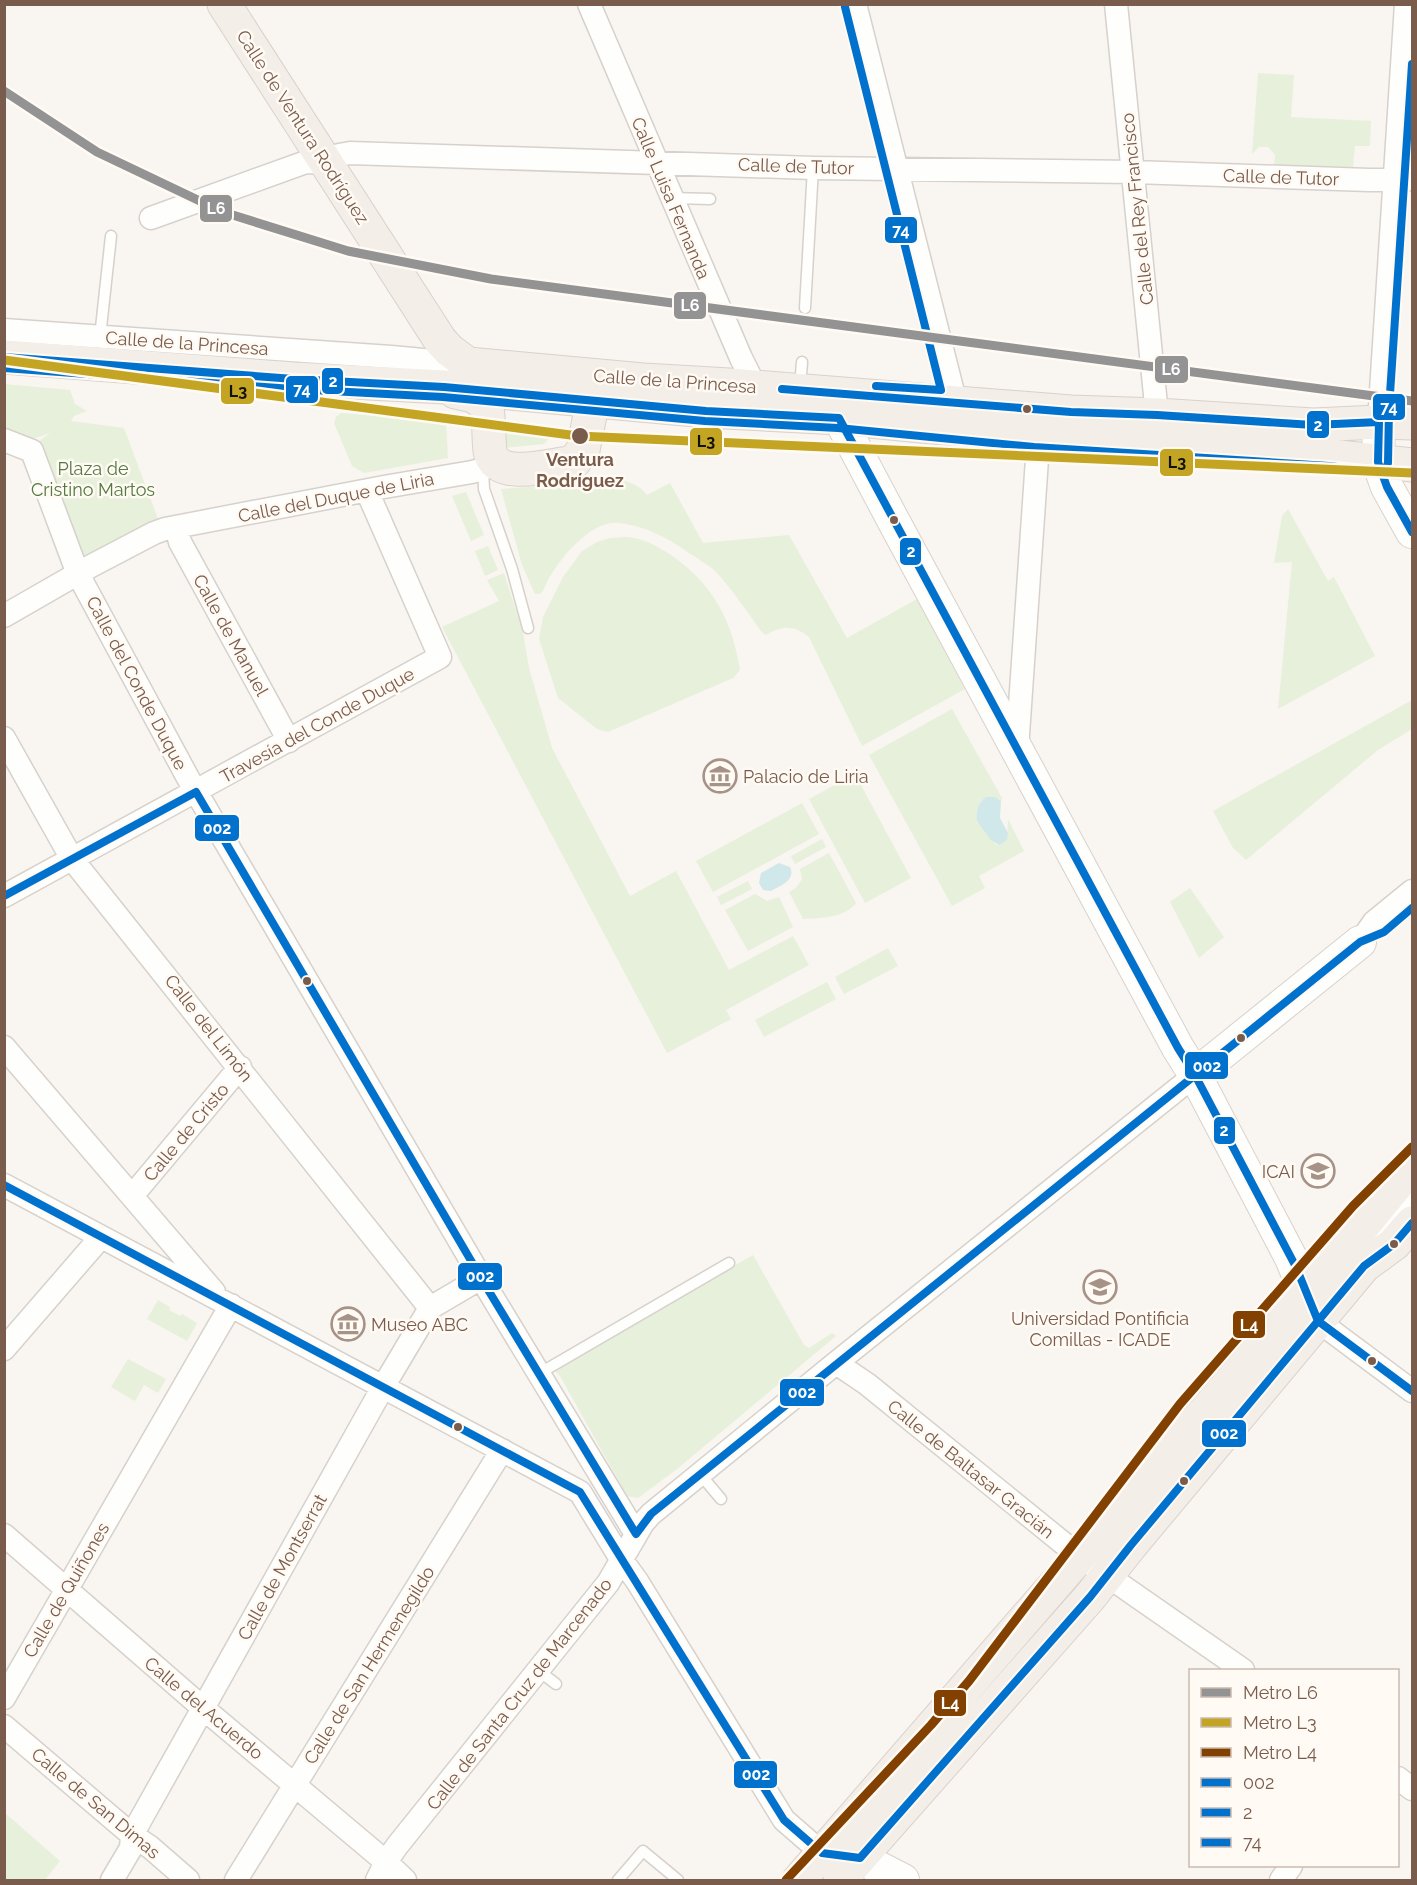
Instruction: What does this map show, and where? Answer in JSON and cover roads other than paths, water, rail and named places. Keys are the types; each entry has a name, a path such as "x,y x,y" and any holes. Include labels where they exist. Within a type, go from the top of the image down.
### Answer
{"main road":[{"name":"Calle de Ventura Rodríguez","path":"224,4 440,340 468,364"},
{"name":"Calle de la Princesa","path":"4,357 294,379 444,387 760,387 801,376 982,406 1071,412 1157,414 1313,425 1413,423"},
{"name":"Calle de la Princesa","path":"468,364 706,411 839,418 969,432 1330,456 1413,465"},
{"path":"444,387 473,396 486,404 488,464 517,470 574,462 583,450 590,388"},
{"path":"850,1869 1090,1597 1312,1308 1413,1166"},
{"path":"799,1881 1079,1556 1312,1308 1394,1244 1413,1223"}],"street":[{"name":"Calle Luisa Fernanda","path":"589,4 741,358 751,378 760,387"},
{"path":"855,4 955,401 963,424 969,432"},
{"name":"Calle del Rey Francisco","path":"1116,4 1157,414"},
{"path":"1406,4 1404,179 1379,422 1378,462 1387,487 1413,532"},
{"name":"Calle de Tutor","path":"151,218 306,162 326,164 339,155 350,153 813,168 1134,172 1369,180 1404,179"},
{"name":"Calle de la Princesa","path":"4,330 468,364"},
{"path":"839,418 1178,1048 1195,1075 1291,1258 1312,1308 1413,1391"},
{"path":"1017,749 1037,442 1035,437"},
{"path":"4,440 32,451 78,574"},
{"name":"Calle del Duque de Liria","path":"176,527 488,464"},
{"name":"Travesía del Conde Duque","path":"4,896 440,657 367,490"},
{"path":"4,616 154,533 176,527"},
{"name":"Calle de Manuel","path":"176,527 180,542 289,741"},
{"name":"Calle del Conde Duque","path":"78,574 196,792 481,1278 636,1534"},
{"name":"Calle del Limón","path":"4,738 72,859 430,1308"},
{"name":"Calle de Santa Cruz de Marcenado","path":"382,1871 548,1677 609,1582 636,1534 651,1514 1360,942 1374,922 1413,891"},
{"name":"Calle de Santa Cruz de Marcenado","path":"1360,942 1384,932 1413,908"},
{"path":"4,1047 227,1303"},
{"name":"Calle de Cristo","path":"132,1196 240,1067"},
{"path":"4,1185 580,1492 784,1820 822,1853 850,1869 903,1881"},
{"path":"1364,1266 1373,1247 1413,1196"},
{"path":"4,1350 101,1237"},
{"name":"Calle de Montserrat","path":"112,1881 131,1848 132,1836 203,1708 383,1387 430,1308 481,1278"},
{"name":"Calle de Quiñones","path":"4,1698 111,1514 227,1303"},
{"name":"Calle de Baltasar Gracián","path":"836,1363 867,1384 1079,1556 1240,1669"},
{"name":"Calle de San Hermenegildo","path":"236,1881 502,1450"},
{"path":"569,1485 581,1480 593,1464"},
{"name":"Calle del Acuerdo","path":"4,1535 294,1785 382,1871 405,1881"},
{"name":"Calle de San Dimas","path":"4,1726 188,1881"},
{"path":"1399,1779 1413,1789"},
{"path":"1281,1881 1291,1867"}],"lane":[{"path":"805,308 813,168"},
{"path":"671,198 710,199"},
{"path":"100,337 111,236"},
{"path":"488,464 484,489 512,569 528,628"},
{"path":"540,1373 729,1263"},
{"path":"700,1474 721,1499"},
{"path":"618,1881 643,1851 678,1881"}],"water":[{"path":"986,797 995,797 1001,801 1000,818 1008,833 1007,840 999,845 991,840 977,821 978,808"},
{"path":"779,863 790,867 790,879 771,891 763,890 759,883 761,873"}],"metro line":[{"name":"L6","path":"4,91 97,152 223,212 348,251 491,279 1412,401"},
{"name":"L3","path":"4,360 578,436 1412,473"},
{"name":"L4","path":"786,1880 931,1725 969,1681 1180,1404 1353,1206 1412,1147"}],"place":[{"name":"Ventura Rodríguez","path":"580,436"},
{"name":"Palacio de Liria","path":"720,776"},
{"name":"ICAI","path":"1318,1171"},
{"name":"Universidad Pontificia Comillas - ICADE","path":"1100,1287"},
{"name":"Museo ABC","path":"348,1324"}],"park label":[{"name":"Plaza de Cristino Martos","path":"93,478"}]}
